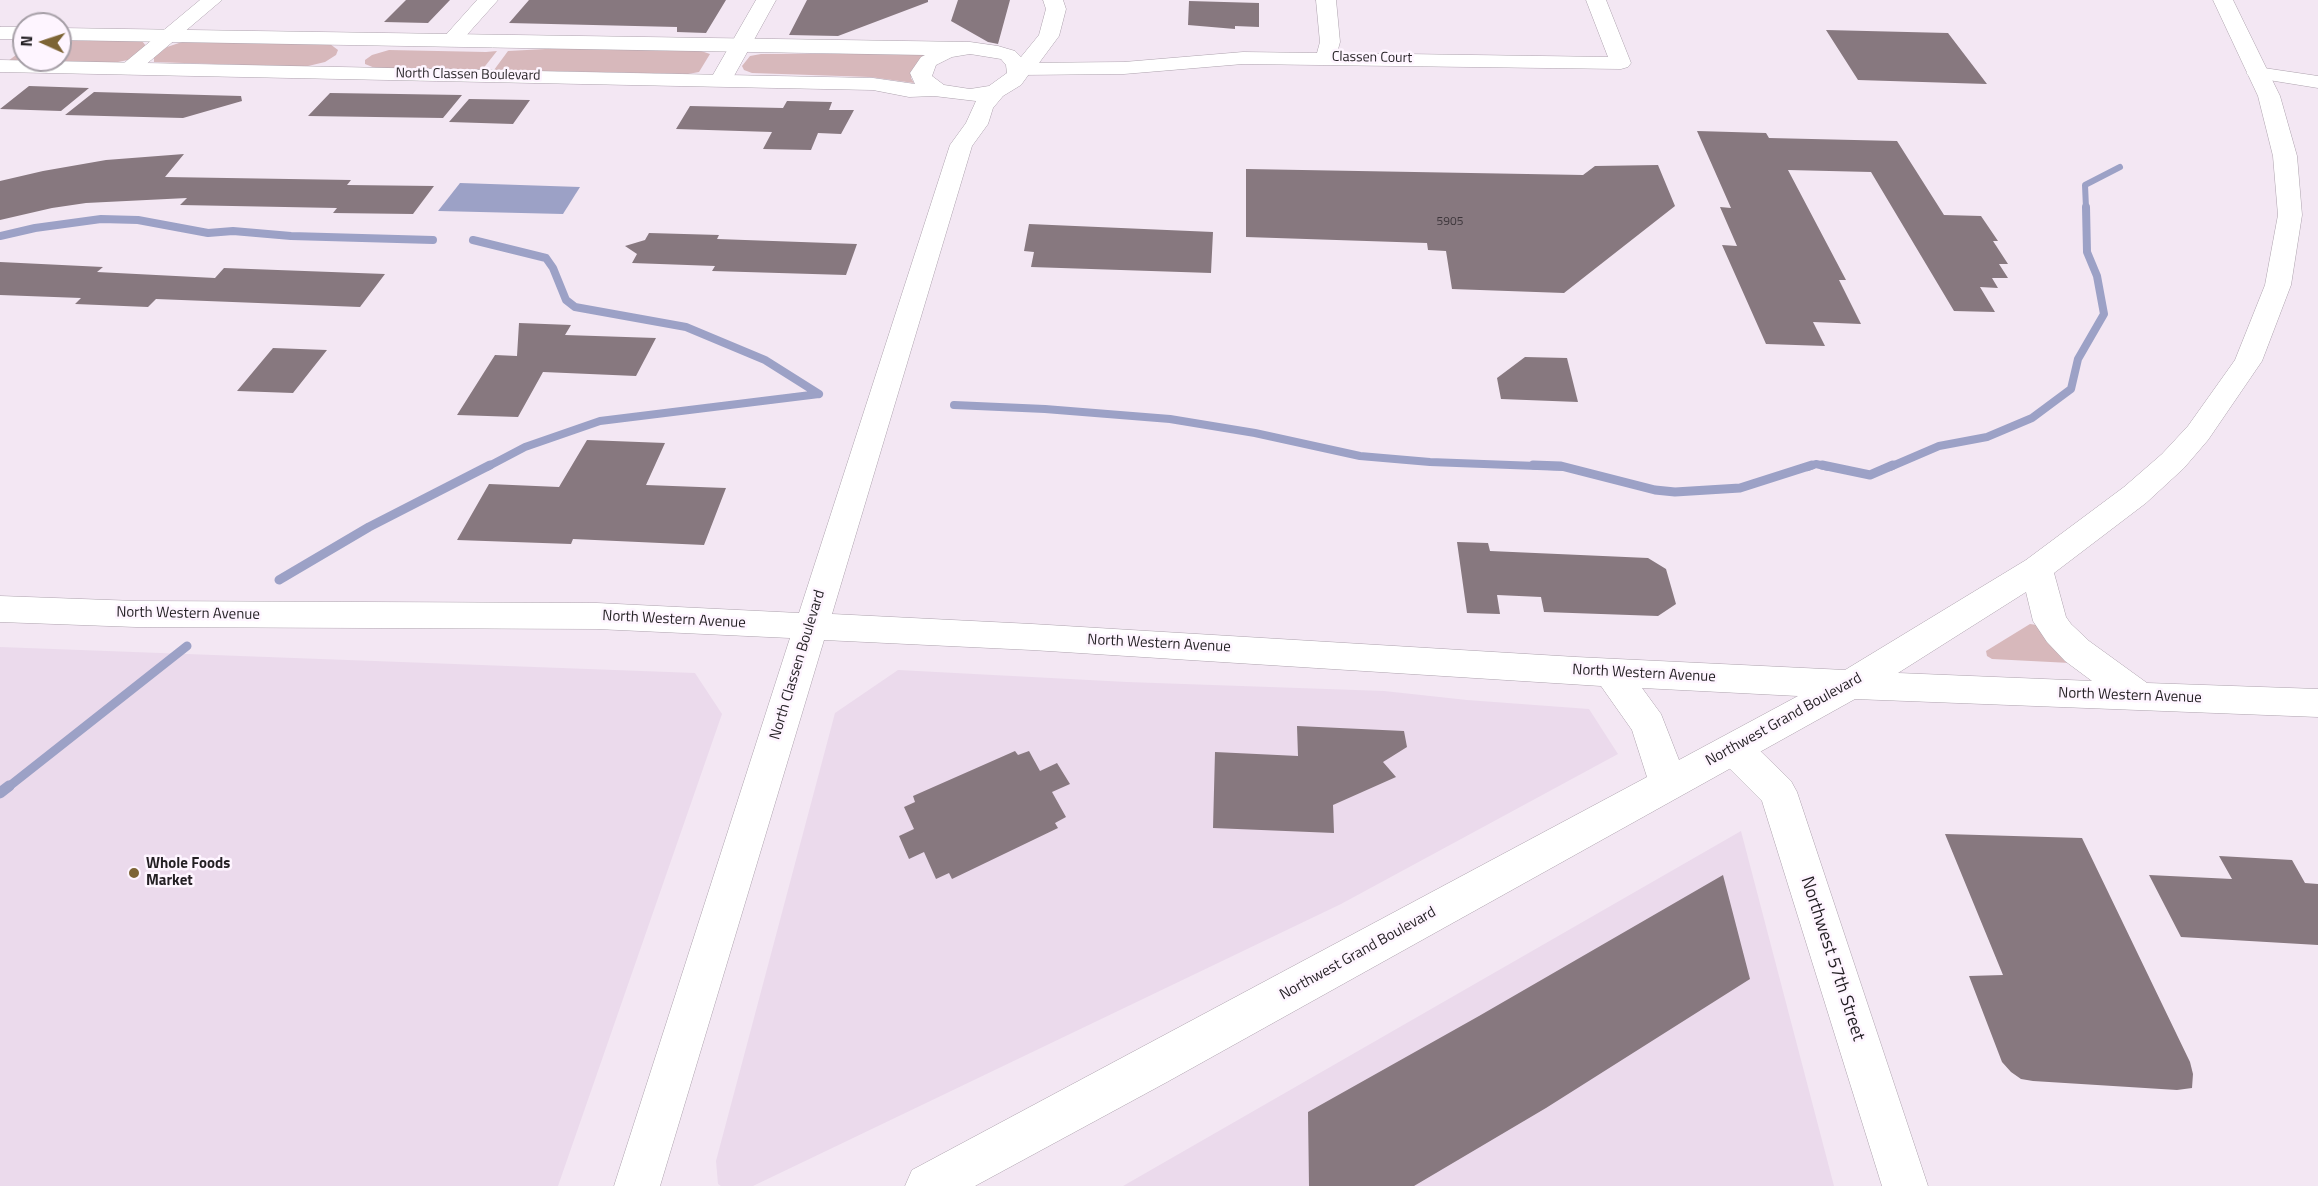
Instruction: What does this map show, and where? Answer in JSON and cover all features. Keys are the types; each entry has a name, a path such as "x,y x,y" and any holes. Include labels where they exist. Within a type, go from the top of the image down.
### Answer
{"main road":[{"path":"130,68 212,0"},
{"path":"450,42 488,0"},
{"path":"721,80 766,0"},
{"path":"1001,52 1026,42 1046,0"},
{"name":"North Classen Boulevard","path":"636,1186 810,627 952,128 976,124 982,107 999,89 1013,80 1018,69 1032,59 1049,36 1056,9 1053,0"},
{"path":"1326,0 1330,42 1326,57"},
{"name":"Classen Court","path":"1018,69 1124,68 1243,58 1326,57 1621,63 1596,0"},
{"name":"Northwest Grand Boulevard","path":"928,1186 1152,1067 1853,683 2037,569 2135,495 2173,461 2198,433 2248,361 2278,285 2290,215 2279,98 2258,73 2223,0"},
{"path":"72,34 958,50 981,48 1001,52 1013,59 1018,69"},
{"path":"952,128 936,103 936,90 922,79 923,67 936,56 958,50"},
{"name":"North Classen Boulevard","path":"0,66 873,84 909,91 936,90 970,95 999,89"},
{"name":"Classen Court","path":"999,89 1073,79 1124,68"},
{"path":"2258,73 2318,82"},
{"path":"2037,569 2050,621 2059,633 2077,651 2138,695"},
{"name":"North Western Avenue","path":"0,609 136,614 597,616 1054,638 1610,672 1984,691 2318,703"},
{"path":"1610,672 1648,724 1668,783"},
{"name":"Northwest 57th Street","path":"1734,748 1778,792 1905,1186"}],"shaded area":[{"path":"72,40 142,41 146,46 128,60 113,63 72,62"},
{"path":"185,41 330,44 338,50 336,55 325,62 304,67 154,62 154,57 167,47"},
{"path":"564,48 701,51 710,54 699,72 688,74 494,70 508,51"},
{"path":"389,50 497,51 482,70 375,68 365,64 365,60 372,55"},
{"path":"930,53 912,70 911,78 914,83 870,77 752,73 744,70 742,66 750,56 761,54"},
{"path":"2030,624 2037,625 2070,663 1992,659 1987,656 1986,651"},
{"path":"0,647 695,673 722,714 558,1186 0,1186"},
{"path":"898,670 1127,682 1384,691 1589,709 1618,754 1341,904 753,1186 721,1186 718,1184 716,1161 835,713"},
{"path":"1741,831 1834,1186 1123,1186"}],"water":[{"path":"460,183 580,187 563,214 438,211"}],"building":[{"path":"406,0 450,0 428,23 384,22"},
{"path":"529,0 726,0 706,33 677,32 677,27 509,23"},
{"path":"807,0 928,0 928,2 838,36 789,35"},
{"path":"958,0 1010,0 998,44 988,42 951,21"},
{"path":"1189,1 1259,3 1259,27 1235,26 1235,29 1188,25"},
{"path":"1826,30 1948,33 1987,84 1858,80"},
{"path":"29,86 89,88 61,111 0,109"},
{"path":"94,92 241,96 242,101 183,118 65,115"},
{"path":"330,93 462,95 443,118 308,116"},
{"path":"469,99 530,100 513,124 449,122"},
{"path":"787,101 832,102 829,110 854,110 841,134 818,133 811,150 763,149 772,132 676,129 690,106 783,108"},
{"path":"1697,131 1766,133 1769,138 1897,141 1944,215 1981,216 1998,241 1993,241 2008,264 1999,264 2008,278 1992,278 1998,288 1980,287 1995,312 1954,311 1871,172 1788,170 1846,280 1839,280 1861,324 1813,322 1825,346 1766,344 1722,245 1737,246 1720,207 1731,208"},
{"path":"184,154 165,177 351,180 347,185 434,186 413,214 333,213 337,208 180,205 187,198 86,203 0,220 0,181 106,160"},
{"path":"1658,165 1675,206 1564,293 1452,289 1446,251 1428,250 1427,243 1246,237 1246,169 1583,175 1595,166"},
{"path":"1029,224 1213,232 1211,273 1031,267 1034,252 1024,251"},
{"path":"649,233 719,235 717,239 857,244 846,275 712,271 715,266 632,263 637,254 625,246 645,240"},
{"path":"0,262 103,267 97,272 215,278 224,268 385,274 360,307 156,299 148,307 75,304 81,298 0,295"},
{"path":"519,323 571,325 565,335 656,338 636,376 543,372 518,417 457,415 495,355 517,356"},
{"path":"273,348 327,350 293,393 237,391"},
{"path":"1525,357 1567,358 1578,402 1501,399 1497,378"},
{"path":"587,440 665,443 646,485 726,488 704,545 573,539 571,544 457,540 489,484 559,487"},
{"path":"1457,542 1488,543 1490,551 1648,558 1666,569 1676,604 1658,616 1544,612 1541,597 1497,595 1500,614 1467,613"},
{"path":"1297,726 1404,731 1407,747 1383,762 1396,777 1333,805 1334,833 1213,828 1215,752 1298,756"},
{"path":"1015,751 1018,755 1029,751 1040,771 1057,763 1070,784 1052,792 1066,817 1055,823 1058,828 952,879 949,873 936,879 924,852 909,859 899,836 914,829 904,807 915,802 913,796"},
{"path":"1945,834 2082,838 2190,1062 2193,1074 2192,1088 2177,1090 2033,1081 2021,1079 2011,1072 2002,1062 1969,976 2003,975"},
{"path":"2219,856 2292,860 2305,883 2318,884 2318,945 2181,937 2149,875 2232,879"},
{"path":"1723,875 1750,979 1546,1108 1414,1186 1309,1186 1308,1112"}],"waterway":[{"path":"2086,208 2085,185 2120,167"},
{"path":"1890,467 1939,446 1987,437 2032,418 2071,389 2078,359 2104,314 2097,276 2087,252 2086,207"},
{"path":"0,236 35,228 101,219 138,220 208,233 233,231 291,236 433,240"},
{"path":"473,240 546,258 553,268 566,300 575,307 686,327 765,360 819,394 600,421 525,447 487,467"},
{"path":"954,405 1045,409 1170,419 1255,433 1360,456 1430,462 1564,467"},
{"path":"1808,467 1816,464 1829,467"},
{"path":"279,580 369,527 490,465"},
{"path":"1533,465 1561,466 1655,490 1675,492 1740,488 1812,465"},
{"path":"1822,465 1870,475 1893,465"},
{"path":"7,788 187,646"},
{"path":"0,793 9,786"}],"place":[{"name":"Whole Foods Market","path":"134,873"}]}
